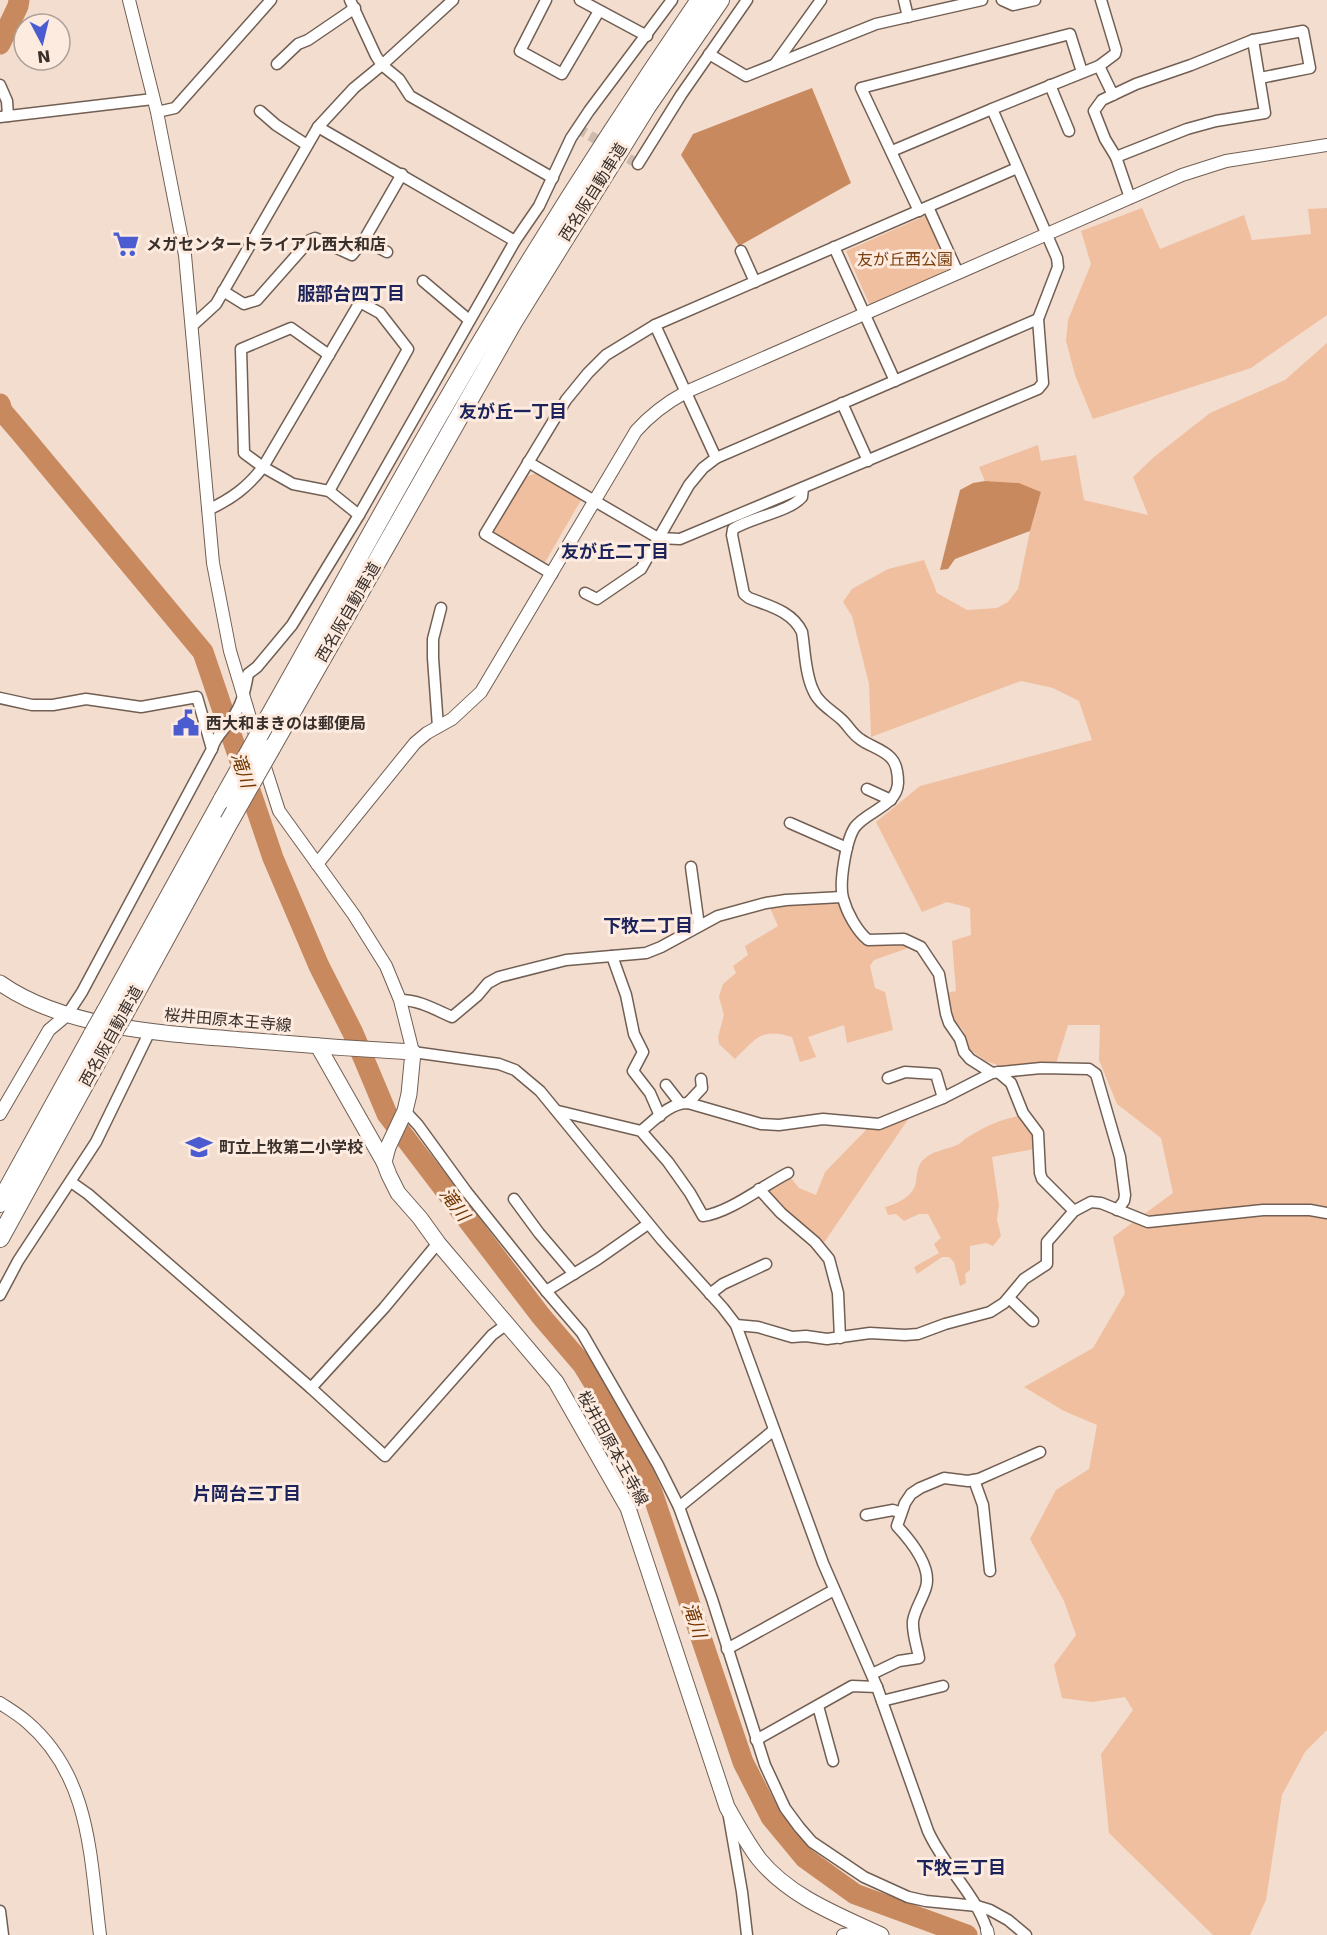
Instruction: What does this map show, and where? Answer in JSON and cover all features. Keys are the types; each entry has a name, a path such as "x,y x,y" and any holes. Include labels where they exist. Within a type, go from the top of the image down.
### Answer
{"highway":[{"name":"西名阪自動車道","path":"0,1238 111,1036 115,1013 223,799 436,419 498,314 633,98 700,0"},
{"name":"西名阪自動車道","path":"0,1203 93,1034 115,1013 229,822 513,322 641,116 720,0"}],"main road":[{"name":"桜井田原本王寺線","path":"0,983 42,1006 67,1015 150,1031 413,1053"},
{"name":"桜井田原本王寺線","path":"318,1046 386,1155 398,1193 420,1218 438,1244 556,1383 628,1508 727,1807 760,1860 777,1878 815,1904 876,1933"},
{"path":"386,1155 405,1111 412,1077 413,1053"}],"street":[{"path":"129,0 157,112 185,255 213,563 224,623 243,699 279,811 386,966 400,1000 413,1053 499,1064 515,1070 540,1091 648,1224 736,1325 834,1590 872,1674 935,1847 981,1912 987,1933"},
{"path":"157,112 175,108 271,0"},
{"path":"192,326 216,303 318,127 354,88 453,0"},
{"path":"546,0 520,51 562,74 599,11"},
{"path":"580,0 647,36"},
{"path":"0,1114 49,1029 67,1015 82,992 213,745 243,699 248,674 257,667 292,625 358,515 515,241 539,206 571,138 672,0"},
{"path":"638,164 747,0"},
{"path":"775,64 821,0"},
{"path":"904,0 908,17"},
{"path":"709,54 746,76 876,24 982,0"},
{"path":"1004,0 1013,5 1035,0"},
{"path":"892,151 1099,66 1116,50 1101,0"},
{"path":"277,64 298,44 308,40 353,4 376,56 382,65 399,79 410,96 553,178"},
{"path":"1130,198 1116,157 1105,139 1094,111 1102,100 1136,84 1253,40 1303,31 1310,68 1260,78"},
{"path":"957,273 861,88 1070,34 1082,72"},
{"path":"1116,157 1186,129 1216,121 1265,113 1253,40"},
{"path":"1099,66 1113,95"},
{"path":"0,85 7,100 4,117 153,99"},
{"path":"1050,85 1069,131"},
{"path":"528,462 658,538 680,539 1038,390 1043,383 1038,319 1058,267 1057,258 992,109"},
{"path":"260,111 285,132 307,146"},
{"path":"318,127 515,241"},
{"path":"317,864 415,743 452,719 481,692 636,431 657,410 686,392 1182,175 1216,164 1327,145"},
{"path":"552,574 485,534 566,400 588,373 606,356 629,339 655,325 1017,168"},
{"path":"223,291 244,304 257,300 310,240 315,238 352,255 364,240 402,174"},
{"path":"364,240 387,252"},
{"path":"834,247 895,381"},
{"path":"741,251 755,282"},
{"path":"423,281 469,320"},
{"path":"208,510 245,489 263,467 360,302 380,314 408,349 328,491"},
{"path":"585,593 597,599 641,569 689,485 703,468 716,458 1038,319"},
{"path":"655,325 716,458"},
{"path":"329,355 291,328 241,349 244,453 293,484 328,491 358,515"},
{"path":"842,403 868,461"},
{"path":"802,488 802,498 793,506 761,515 733,529 732,535 744,594 789,615 798,624 802,632 810,683 819,700 842,720 857,738 892,758 897,774 896,795 855,828 847,848 842,897 860,934 868,940 904,939 921,947 939,975 946,1014 960,1039 964,1052 970,1059 1011,1083 1023,1113 1038,1133 1042,1179 1074,1211"},
{"path":"438,727 433,658 434,639 441,608"},
{"path":"0,698 32,705 53,705 86,699 141,707 196,697 213,745"},
{"path":"867,789 891,800"},
{"path":"790,823 847,848"},
{"path":"691,867 699,926"},
{"path":"400,1000 420,1002 452,1017 477,996 488,983 499,977 566,960 646,953 717,916 766,903 842,897"},
{"path":"612,956 627,995 634,1034 643,1052 633,1071 650,1093 660,1116"},
{"path":"0,1295 18,1261 96,1142 150,1031"},
{"path":"641,1131 673,1105 684,1103 761,1124 779,1125 823,1119 870,1124 890,1120 995,1073 1041,1068 1089,1069 1096,1074 1120,1157 1125,1195 1124,1202 1117,1209"},
{"path":"888,1078 905,1072 936,1074 943,1098"},
{"path":"684,1103 702,1088 700,1079"},
{"path":"666,1085 684,1103"},
{"path":"405,1111 546,1292 582,1333 658,1465 679,1507 718,1616 765,1766 785,1808 812,1842 864,1877 908,1897 926,1902 977,1906 990,1910 1008,1920 1026,1935"},
{"path":"558,1111 641,1131 668,1162 704,1216 713,1215 729,1207 789,1173"},
{"path":"70,1182 88,1194 311,1388 385,1456 492,1335 507,1324"},
{"path":"759,1189 781,1213 815,1242 829,1259 838,1293 840,1338"},
{"path":"514,1199 574,1274"},
{"path":"736,1325 758,1327 786,1336 840,1338 870,1333 918,1334 990,1312 1009,1298 1024,1279 1047,1264 1047,1242 1074,1211 1091,1202 1101,1203 1148,1222 1263,1210 1310,1210 1327,1213"},
{"path":"546,1292 648,1224"},
{"path":"311,1388 384,1308 438,1244"},
{"path":"710,1294 723,1284 766,1263"},
{"path":"1009,1298 1033,1321"},
{"path":"679,1507 774,1430"},
{"path":"872,1674 899,1661 919,1658 913,1629 914,1618 927,1579 923,1564 907,1537 897,1526 911,1494 944,1478 974,1480 991,1475 1040,1452"},
{"path":"974,1480 983,1505 990,1571"},
{"path":"866,1515 893,1510 901,1513"},
{"path":"727,1649 834,1590"},
{"path":"756,1740 852,1686 877,1687"},
{"path":"882,1701 943,1686"},
{"path":"0,1703 25,1720 51,1746 78,1794 87,1828 100,1935"},
{"path":"818,1706 833,1761"},
{"path":"727,1807 747,1935"},
{"path":"0,1911 3,1935"},
{"path":"843,1935 876,1933"}],"green space":[{"path":"1142,208 1160,249 1244,215 1252,240 1311,234 1308,209 1327,208 1327,315 1251,368 1093,419 1075,375 1066,341 1068,320 1091,264 1081,231"},
{"name":"友が丘西公園","path":"927,215 952,272 871,308 846,251"},
{"path":"1327,343 1327,1730 1305,1752 1282,1795 1266,1900 1250,1935 1213,1935 1109,1833 1101,1754 1133,1710 1125,1697 1092,1702 1062,1698 1054,1665 1076,1635 1064,1601 1030,1539 1056,1490 1089,1469 1097,1425 1064,1411 1024,1387 1093,1348 1125,1293 1113,1237 1173,1193 1161,1138 1117,1104 1099,1060 1100,1025 1068,1025 1056,1064 1006,1068 986,1061 970,1050 963,1030 952,1018 947,993 956,991 952,941 971,935 970,908 947,902 922,912 876,822 920,786 1092,740 1079,701 1053,688 1021,681 871,737 869,684 852,616 843,602 852,589 888,569 924,560 937,593 967,610 997,608 1008,602 1018,589 1041,492 1019,483 985,481 979,467 1038,445 1041,461 1076,455 1084,500 1148,515 1133,477 1154,457 1210,413 1285,380"},
{"path":"537,473 581,500 544,564 489,532 522,478"},
{"path":"840,900 863,942 905,943 911,947 874,960 870,966 875,988 885,992 893,1030 847,1043 844,1025 808,1037 816,1057 800,1062 792,1037 782,1034 766,1034 754,1041 735,1059 719,1044 718,1037 724,1015 719,997 723,984 736,973 733,966 748,955 745,946 778,926 770,908"},
{"path":"911,1115 823,1244 795,1221 764,1190 790,1177 799,1188 816,1195 825,1172 868,1128"},
{"path":"1019,1116 1033,1134 1034,1149 992,1157 999,1205 997,1220 1001,1236 993,1246 986,1243 970,1246 970,1270 965,1274 966,1283 960,1286 954,1262 949,1257 942,1257 917,1274 914,1267 939,1253 934,1244 941,1238 928,1214 919,1214 904,1221 896,1214 888,1215 885,1207 900,1201 912,1191 915,1187 918,1168 927,1157 957,1145 992,1124"}],"shaded area":[{"path":"812,88 851,183 739,246 681,155 693,134"},
{"path":"985,481 1019,483 1041,492 1030,531 955,559 948,569 940,570 960,490 973,483"}],"waterway":[{"name":"滝川","path":"0,44 19,0"},
{"name":"滝川","path":"0,404 2,411 203,652 273,858 319,966 353,1033 387,1114 541,1316 583,1365 625,1434 652,1492 743,1762 771,1817 805,1858 855,1894 967,1935"}],"tunnel":[{"path":"577,128 638,164"}],"place":[{"name":"メガセンタートライアル西大和店","path":"126,244"},
{"name":"西大和まきのは郵便局","path":"186,723"},
{"name":"町立上牧第二小学校","path":"199,1147"}],"district":[{"name":"服部台四丁目","path":"351,293"},
{"name":"友が丘一丁目","path":"513,411"},
{"name":"友が丘二丁目","path":"615,551"},
{"name":"下牧二丁目","path":"648,925"},
{"name":"片岡台三丁目","path":"247,1493"},
{"name":"下牧三丁目","path":"961,1867"}]}
